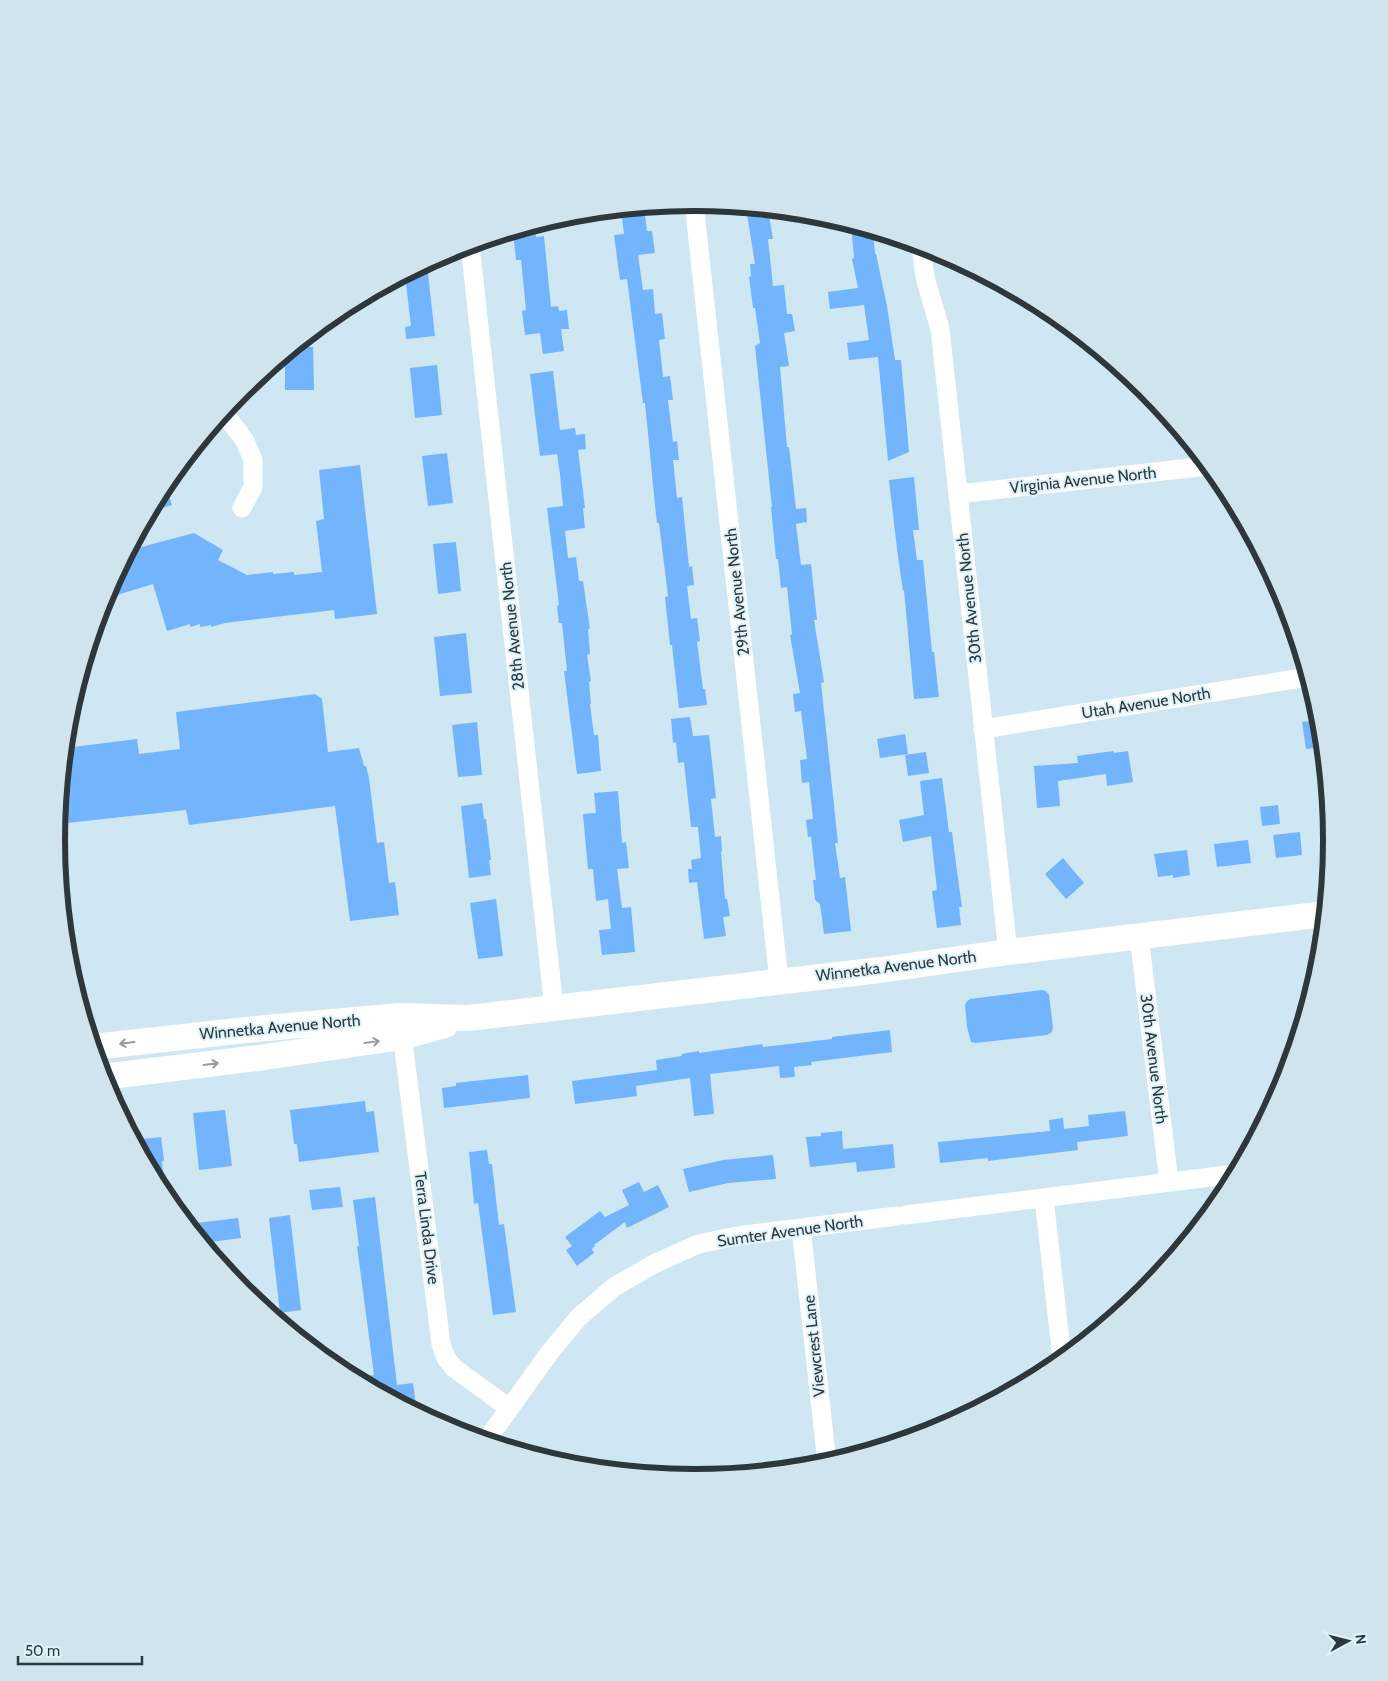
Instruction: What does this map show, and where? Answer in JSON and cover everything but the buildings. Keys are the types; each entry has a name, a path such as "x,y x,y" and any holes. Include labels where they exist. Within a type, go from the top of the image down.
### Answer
{"main road":[{"name":"Winnetka Avenue North","path":"111,1076 258,1058 401,1027 468,1018 780,980 880,970 1008,952 1319,915"},
{"name":"Winnetka Avenue North","path":"99,1046 254,1029 401,1027"}],"street":[{"name":"29th Avenue North","path":"695,211 780,980"},
{"name":"28th Avenue North","path":"471,253 554,1008"},
{"name":"30th Avenue North","path":"922,254 925,277 940,329 1008,952"},
{"path":"228,418 245,441 253,460 253,487 242,508"},
{"name":"Virginia Avenue North","path":"958,494 1200,467"},
{"name":"Utah Avenue North","path":"983,728 1302,678"},
{"name":"30th Avenue North","path":"1139,936 1170,1182"},
{"name":"Terra Linda Drive","path":"401,1027 441,1344 446,1358 454,1368 509,1408"},
{"name":"Sumter Avenue North","path":"490,1435 550,1352 580,1317 614,1287 654,1264 698,1244 737,1236 1226,1175"},
{"path":"1044,1198 1061,1351"},
{"name":"Viewcrest Lane","path":"801,1228 826,1455"}]}
